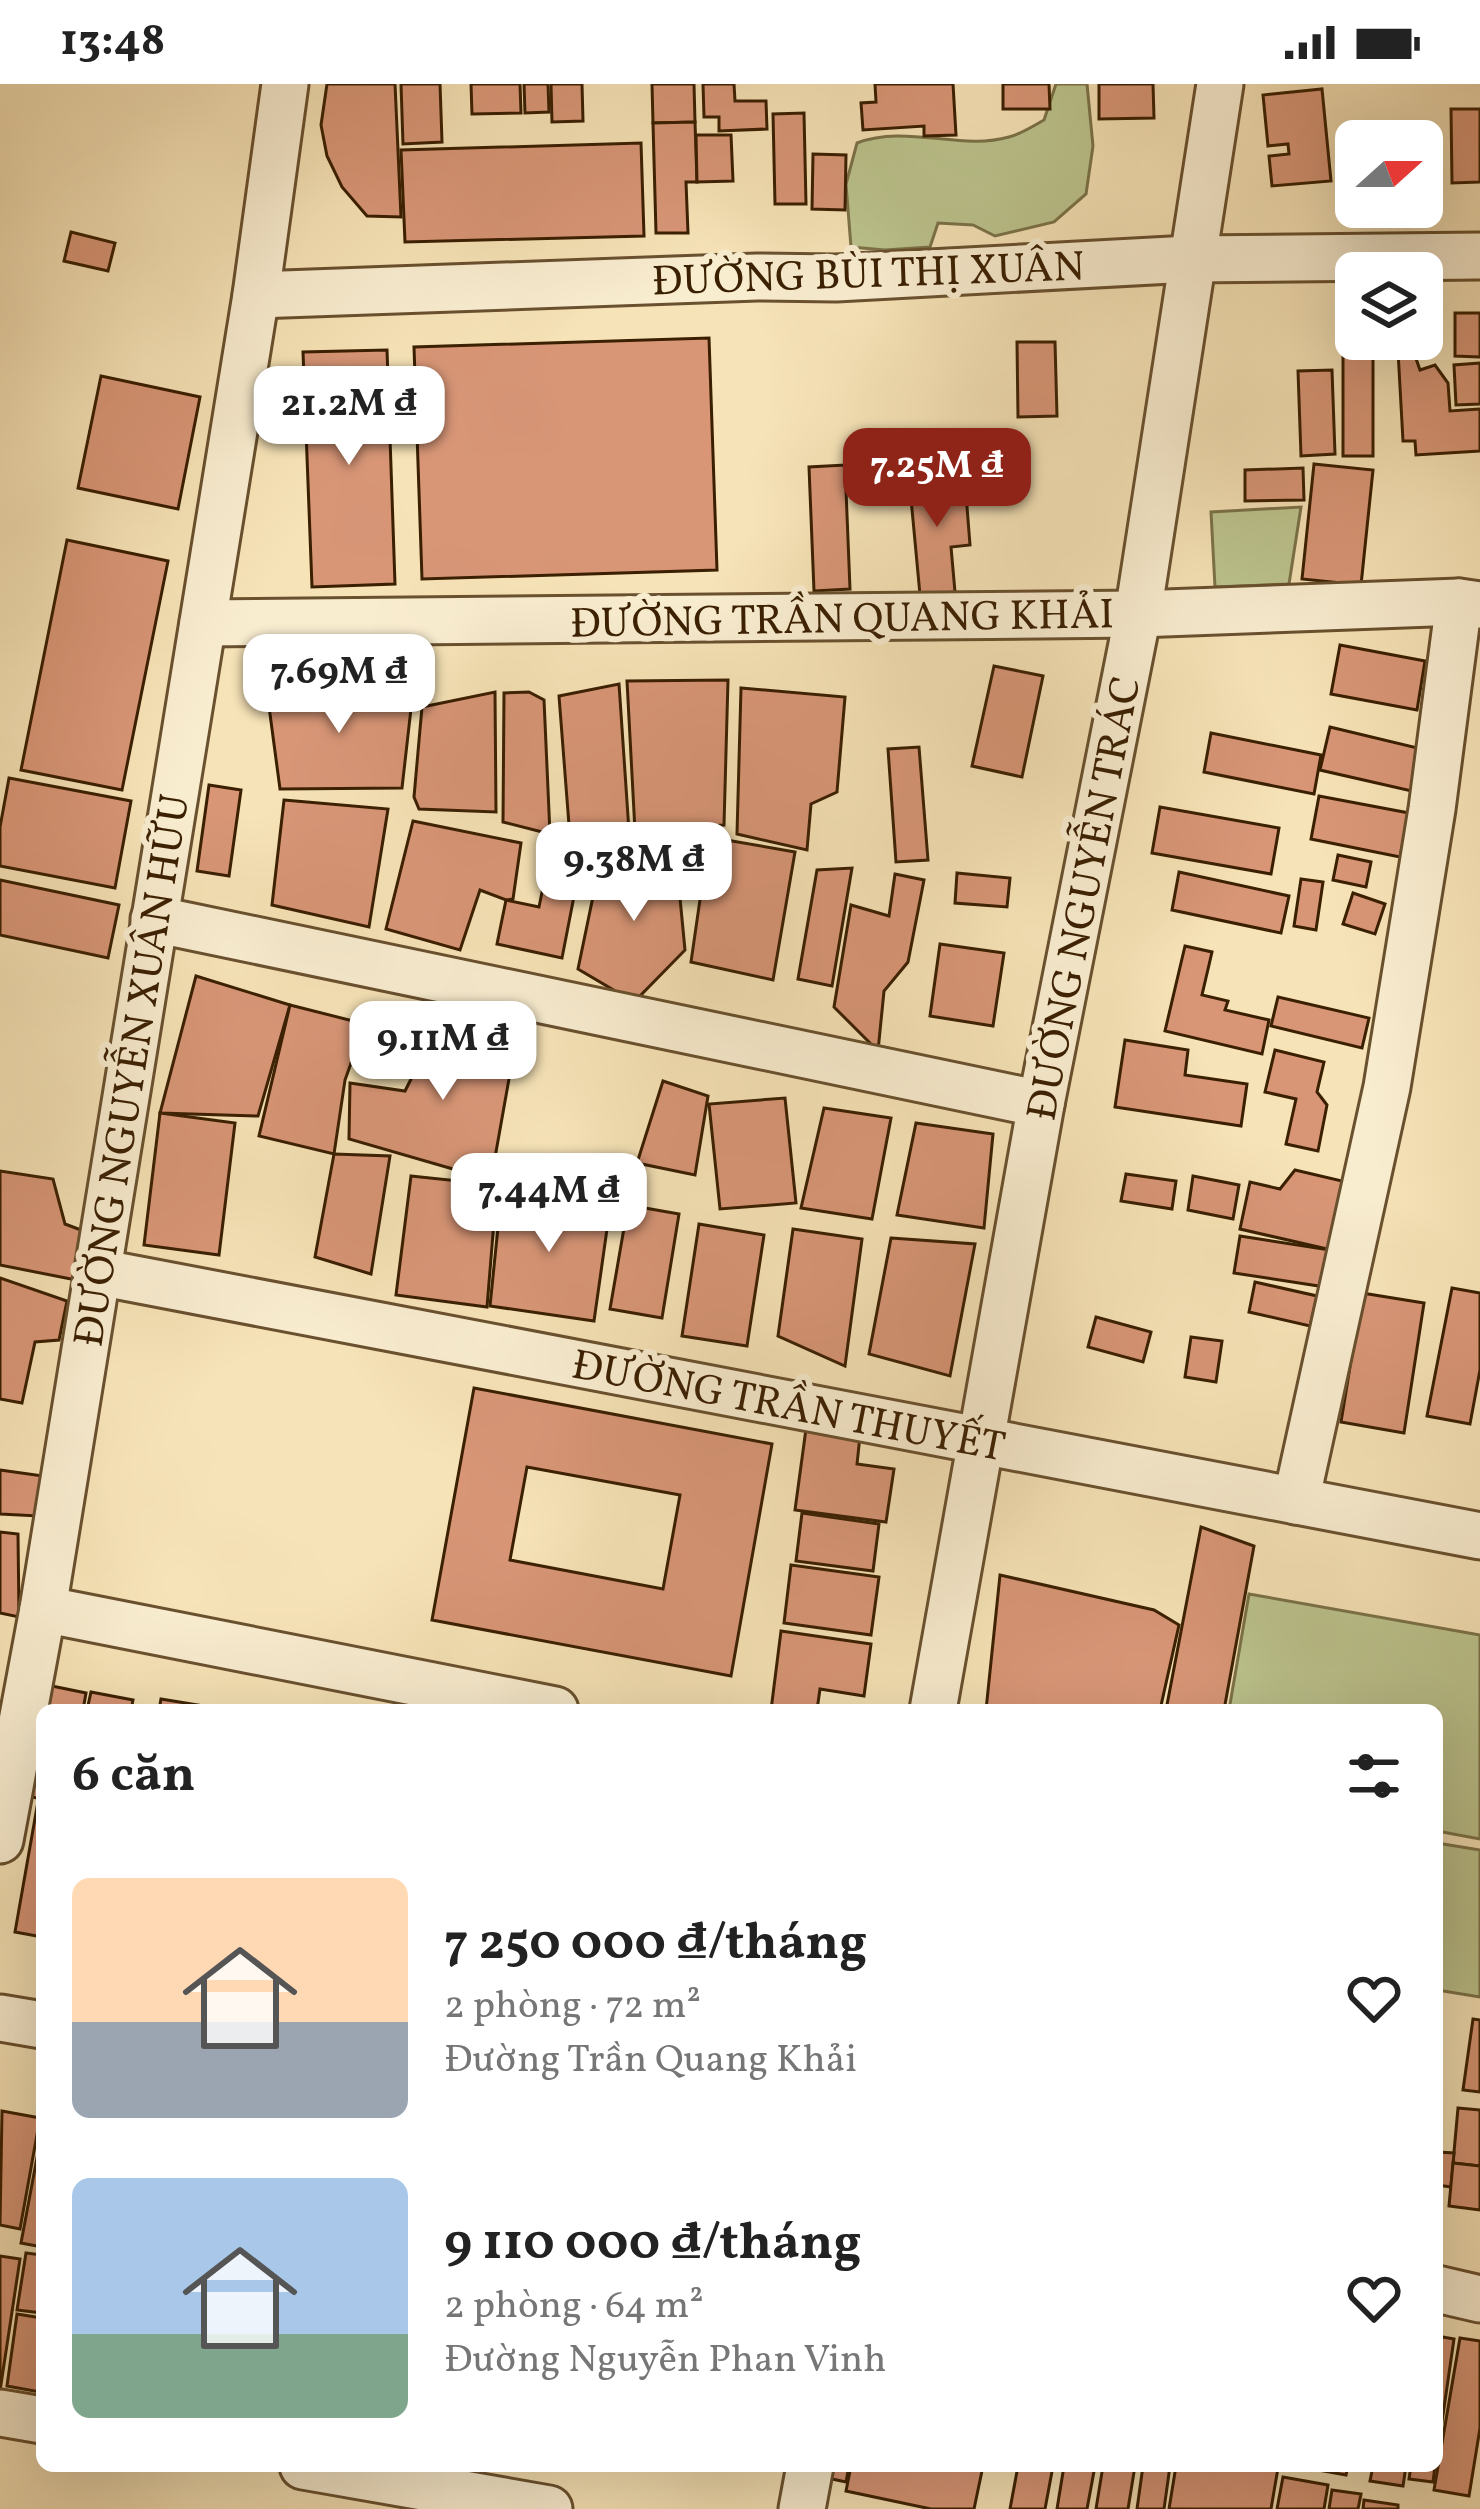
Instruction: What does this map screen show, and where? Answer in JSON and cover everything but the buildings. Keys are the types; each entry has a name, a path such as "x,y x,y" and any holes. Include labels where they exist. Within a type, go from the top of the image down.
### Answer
{"street":[{"name":"ĐƯỜNG NGUYỄN XUÂN HỮU","path":"0,1840 44,1609 256,295 285,84"},
{"name":"ĐƯỜNG NGUYỄN TRÁC","path":"934,1704 1041,1103 1138,614 1220,84"},
{"name":"ĐƯỜNG BÙI THỊ XUÂN","path":"256,295 836,278 1190,260 1480,256"},
{"name":"ĐƯỜNG TRẦN QUANG KHẢI","path":"203,623 1138,614 1469,603"},
{"path":"1296,1501 1387,1087 1469,603"},
{"path":"154,919 1041,1103"},
{"name":"ĐƯỜNG TRẦN THUYẾT","path":"98,1272 1480,1536"},
{"path":"44,1609 525,1704"},
{"path":"0,2018 36,2024"},
{"path":"1443,2290 1480,2299"},
{"path":"0,2413 36,2419"},
{"path":"337,2472 549,2509"},
{"path":"802,2509 809,2472"}],"green space":[{"path":"1056,84 1087,84 1093,146 1086,194 1054,222 995,236 973,225 938,223 930,247 851,247 846,184 857,143 895,136 972,141 1009,137 1044,120"},
{"path":"1301,507 1289,584 1215,587 1211,512"},
{"path":"1249,1594 1480,1635 1480,1839 1443,1832 1443,1704 1230,1704"},
{"path":"1443,1844 1480,1850 1480,1997 1443,1991"}]}
